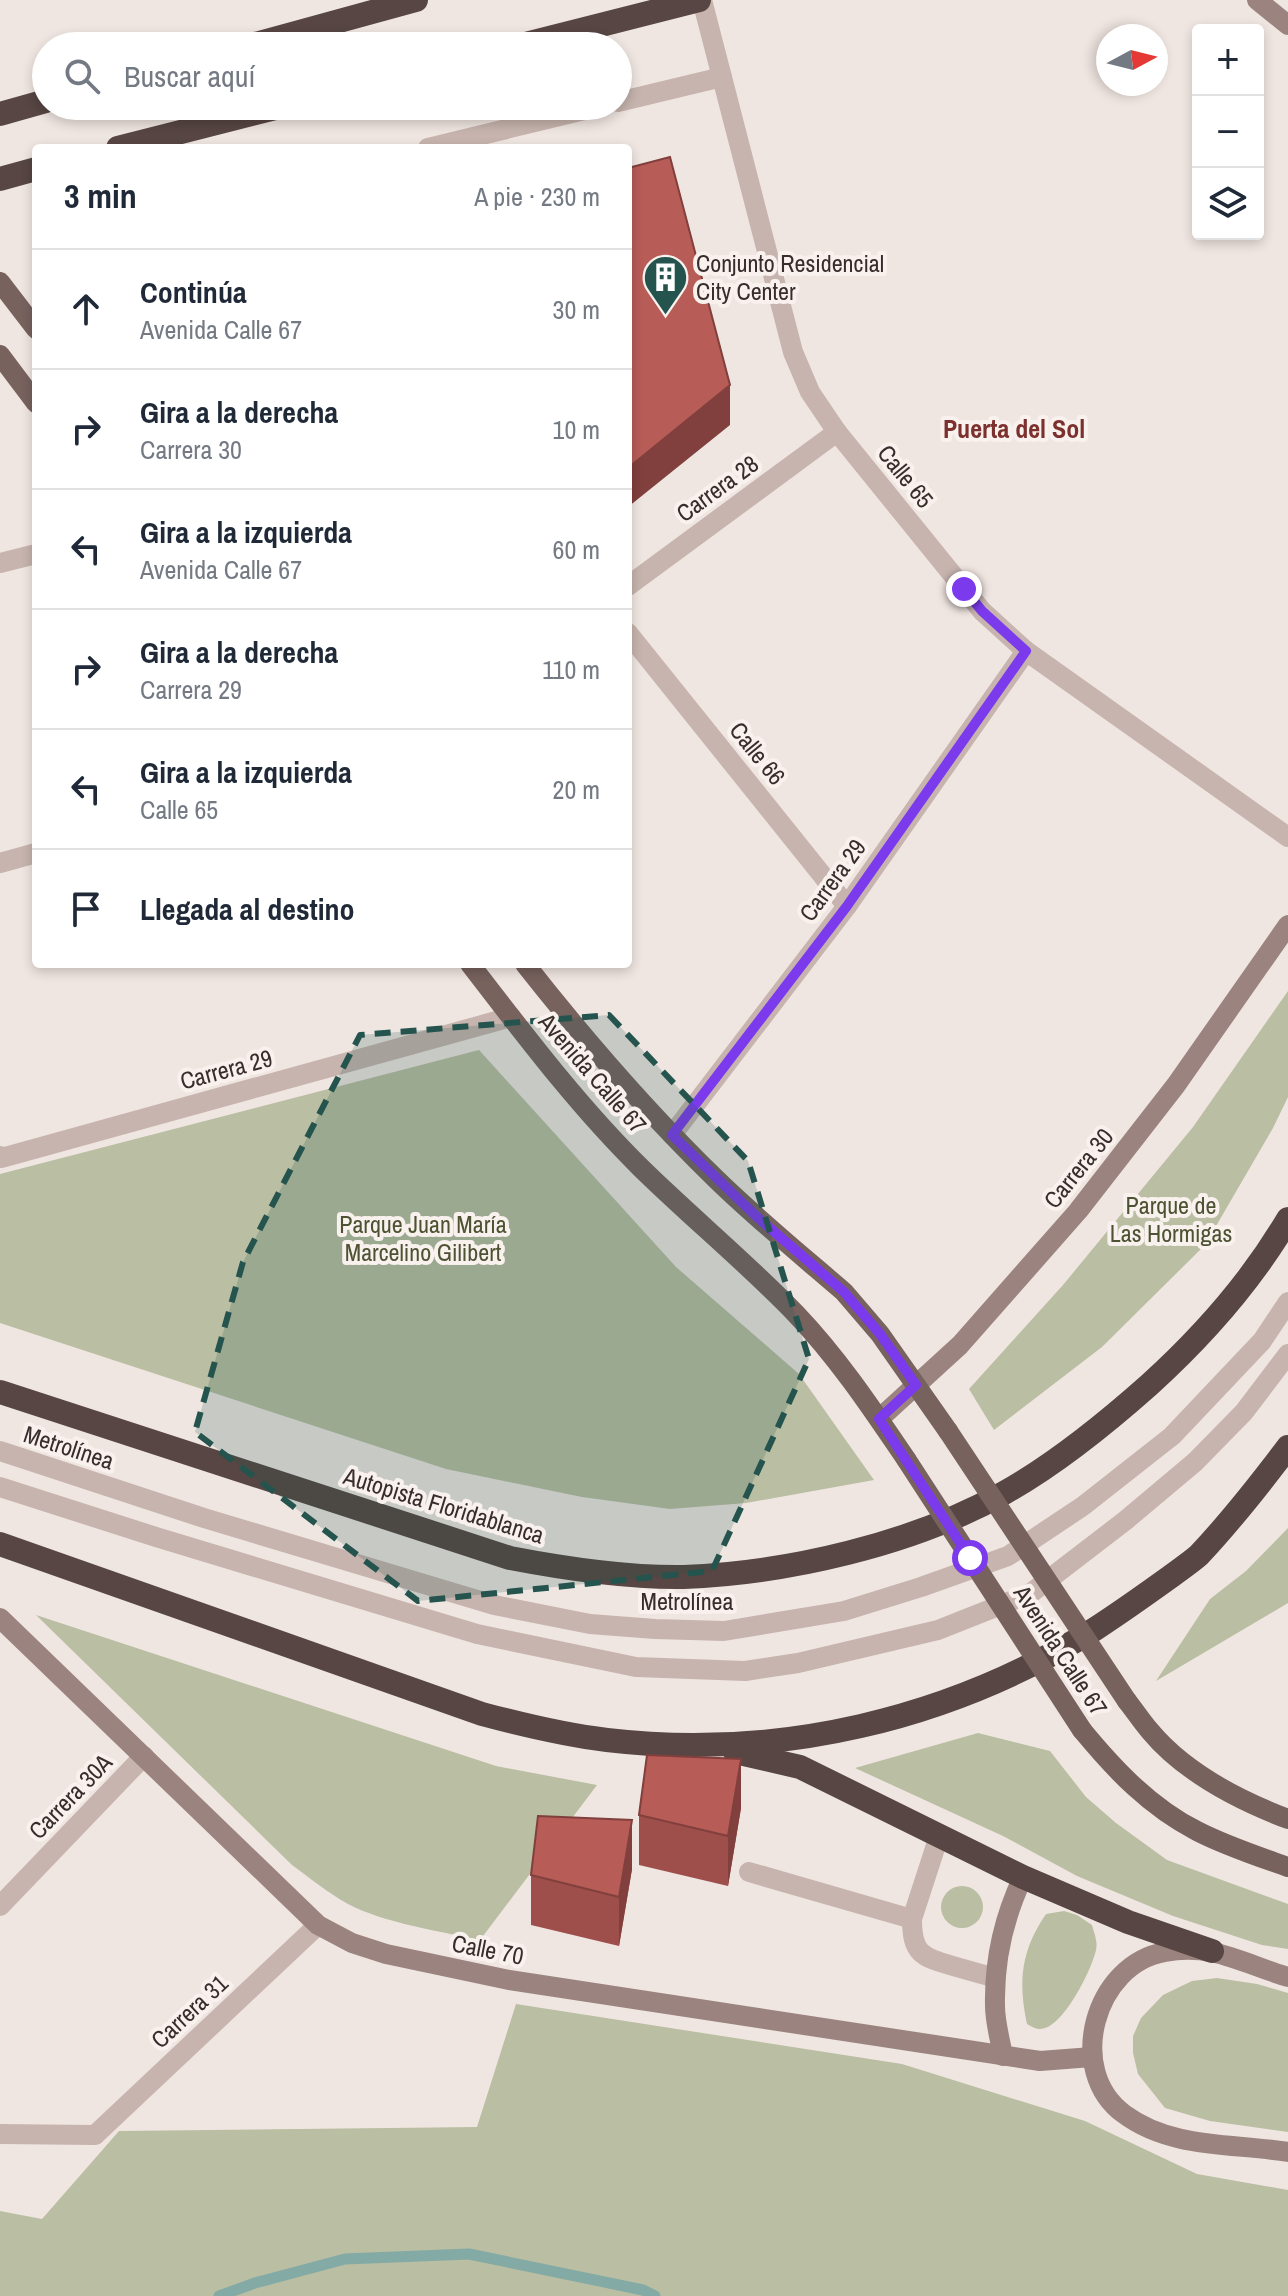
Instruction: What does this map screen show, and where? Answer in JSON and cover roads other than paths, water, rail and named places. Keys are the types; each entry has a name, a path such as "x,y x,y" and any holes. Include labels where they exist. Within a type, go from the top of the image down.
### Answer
{"highway":[{"path":"299,32 416,0"},
{"path":"573,32 700,0"},
{"path":"0,114 32,105"},
{"path":"134,144 228,120"},
{"path":"0,179 32,170"},
{"name":"Autopista Floridablanca","path":"0,1392 510,1558 631,1575 682,1577 732,1574 837,1555 900,1537 955,1517 1017,1485 1114,1417 1184,1353 1242,1288 1288,1219"},
{"path":"0,1544 482,1714 540,1729 659,1745 768,1742 884,1722 998,1682 1062,1650 1130,1607 1197,1557 1288,1447"},
{"path":"710,1745 800,1767 1023,1877 1128,1922 1212,1951"}],"main road":[{"path":"0,282 32,324"},
{"path":"0,355 32,398"},
{"name":"Avenida Calle 67","path":"473,968 552,1069 640,1167 797,1315 839,1364 906,1459 1082,1730 1110,1764 1168,1814 1196,1831 1288,1867"},
{"name":"Avenida Calle 67","path":"528,968 603,1060 672,1135 757,1217 844,1292 880,1334 1151,1732 1173,1755 1227,1791 1288,1819"}],"street":[{"name":"Calle 65","path":"700,0 793,352 810,392 837,432 982,611 1026,651 1288,837"},
{"path":"1257,0 1284,22"},
{"path":"1269,0 1284,22"},
{"path":"632,99 722,77"},
{"path":"444,144 543,120"},
{"name":"Carrera 28","path":"632,583 837,432"},
{"path":"0,563 32,555"},
{"name":"Calle 66","path":"632,638 847,906"},
{"name":"Carrera 29","path":"672,1135 847,906 1026,651"},
{"path":"0,863 32,854"},
{"name":"Carrera 30","path":"879,1419 960,1345 1078,1211 1225,1018 1288,925"},
{"name":"Carrera 29","path":"1,1157 511,1017"},
{"name":"Metrolínea","path":"0,1451 204,1518 494,1605 590,1624 724,1631 844,1611 1008,1556 1083,1506 1172,1436 1262,1341 1288,1302"},
{"path":"0,1487 477,1634 636,1667 745,1671 798,1663 938,1630 1031,1593 1195,1462 1244,1412 1288,1354"},
{"name":"Calle 70","path":"0,1618 318,1925 352,1943 386,1954 509,1980 1040,2061 1092,2057"},
{"name":"Carrera 30A","path":"0,1906 144,1756"},
{"path":"939,1836 912,1919 916,1947 926,1958 996,1978"},
{"path":"749,1872 912,1919"},
{"path":"1003,2056 995,2008 996,1978 1000,1945 1023,1877"},
{"name":"Carrera 31","path":"0,2134 95,2135 318,1925"},
{"path":"1288,1977 1212,1951 1183,1949 1141,1959 1121,1974 1098,2012 1092,2057 1107,2099 1125,2115 1148,2128 1173,2138 1196,2142 1288,2152"}],"waterway":[{"path":"219,2296 345,2259 469,2254 643,2290 655,2296"}],"place":[{"name":"Conjunto Residencial City Center","path":"665,316"}],"district":[{"name":"Puerta del Sol","path":"1014,428"}],"park label":[{"name":"Parque de Las Hormigas","path":"1171,1219"},
{"name":"Parque Juan María Marcelino Gilibert","path":"423,1238"}]}
